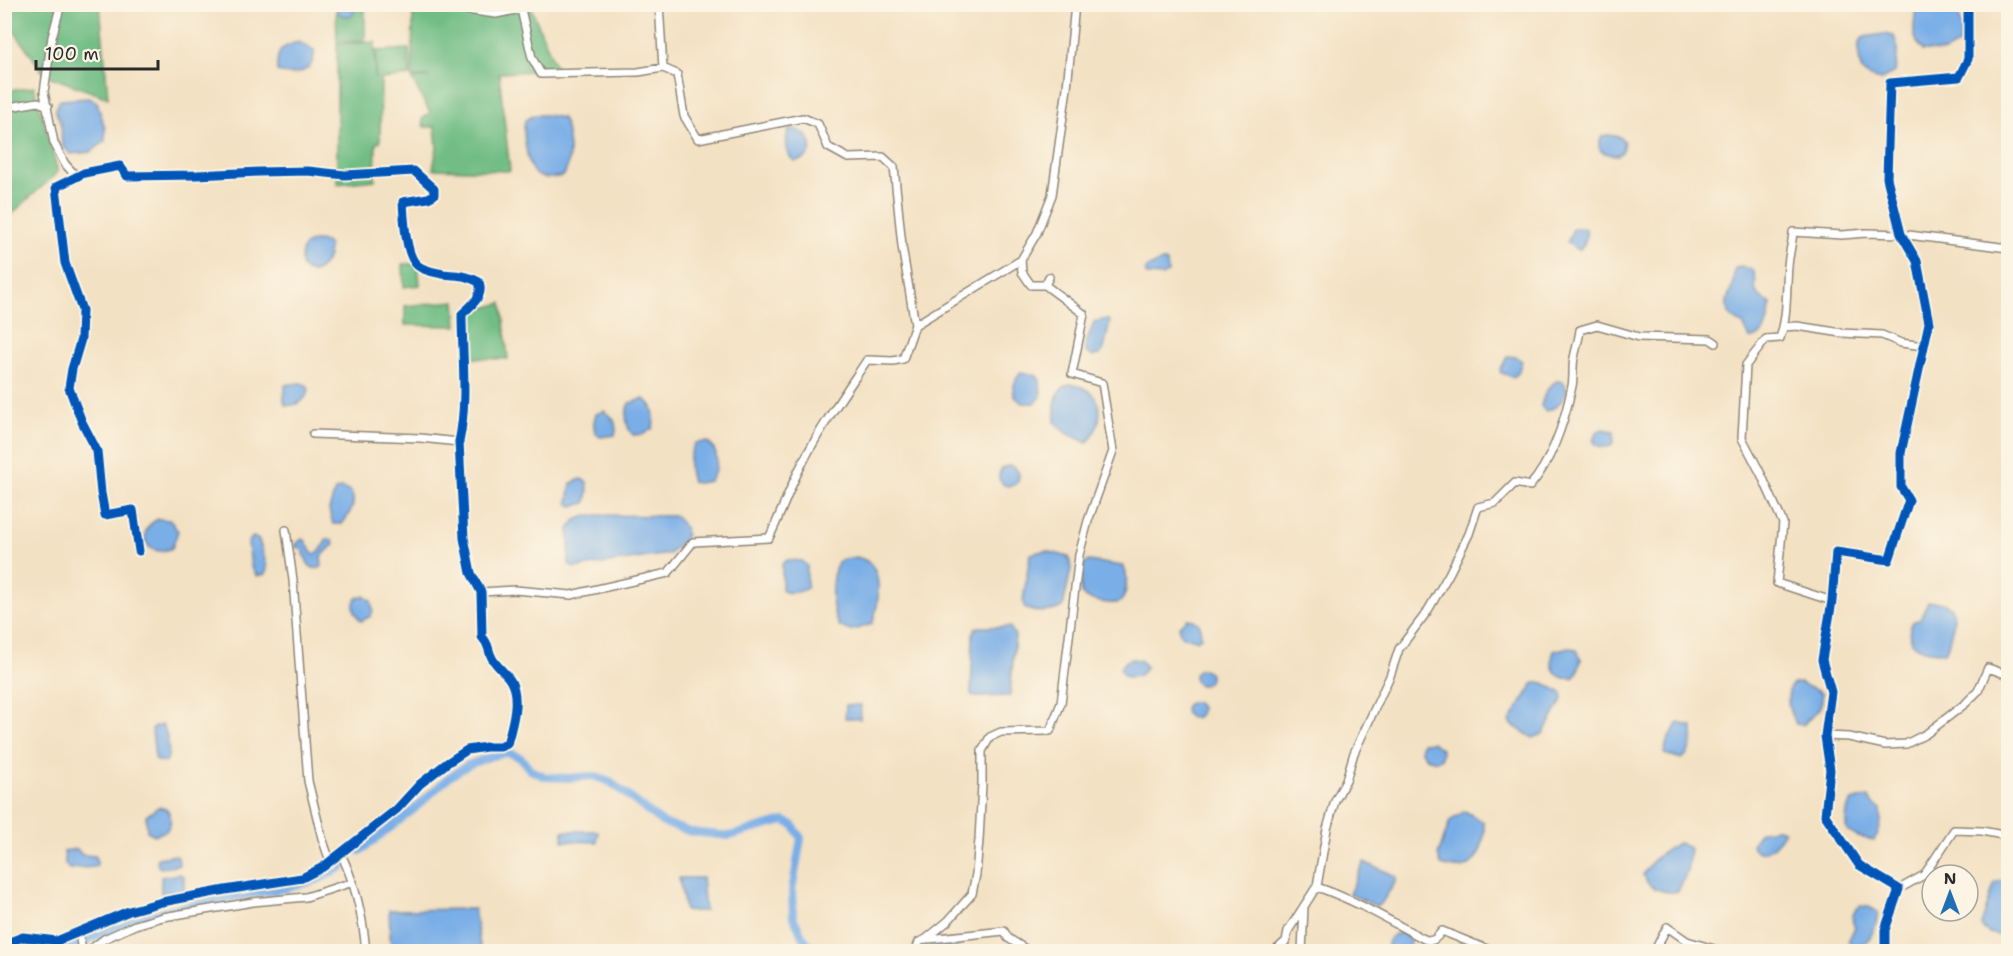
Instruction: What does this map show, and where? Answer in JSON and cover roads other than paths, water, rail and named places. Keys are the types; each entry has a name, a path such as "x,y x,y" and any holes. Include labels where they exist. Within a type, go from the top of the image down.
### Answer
{"street":[{"path":"61,4 52,37 44,92 54,143 65,164 77,177"},
{"path":"421,4 496,14 521,9 532,58 541,74 638,72 663,68 677,74 684,116 698,139 803,118 818,123 828,147 848,158 883,157 894,167 902,246 915,325 903,359 867,360 860,370 816,437 797,472 782,512 769,538 693,542 668,573 571,594 515,590 481,592"},
{"path":"659,4 663,68"},
{"path":"915,325 1021,260 1037,233 1052,195 1067,88 1075,4"},
{"path":"1899,889 1859,865 1825,815 1830,770 1825,736 1831,692 1822,660 1832,601 1836,552 1889,560 1909,500 1901,487 1902,453 1929,323 1917,261 1901,234 1887,178 1890,83 1959,77 1968,59 1968,4"},
{"path":"4,108 38,102 48,106"},
{"path":"4,944 23,937 57,941 129,911 162,902 302,878 323,867 397,809 420,784 447,763 467,750 500,747 507,744 514,710 514,695 511,681 492,658 488,643 482,637 481,592 471,573 464,538 459,442 462,430 464,376 462,314 479,297 481,288 479,282 465,275 426,270 416,264 409,253 403,202 434,195 434,189 414,171 345,175 308,171 259,172 147,177 127,176 120,166 84,173 56,187 65,263 82,310 81,339 69,388 82,422 97,451 105,515 133,510 139,551"},
{"path":"1832,601 1777,583 1783,523 1742,438 1746,365 1766,339 1780,338 1784,327 1793,232 1842,235 1901,234 2008,248"},
{"path":"915,951 919,942 948,921 972,894 979,840 982,751 990,737 1001,732 1050,731 1061,703 1079,555 1088,521 1113,451 1102,383 1072,374 1084,314 1047,281 1031,285 1022,272 1021,260"},
{"path":"1274,951 1286,941 1288,932 1317,887 1327,829 1335,801 1346,780 1354,753 1390,676 1399,649 1427,612 1445,581 1469,534 1478,507 1495,503 1515,483 1530,486 1538,477 1548,458 1565,414 1573,384 1574,358 1580,330 1597,325 1639,337 1710,339 1716,343"},
{"path":"1784,327 1797,326 1842,333 1882,335 1901,343 1924,346"},
{"path":"313,434 420,438 459,442"},
{"path":"286,530 291,558 308,781 330,861"},
{"path":"1825,736 1849,737 1885,745 1906,744 1926,734 1966,703 1978,691 1988,668 2008,675"},
{"path":"1885,951 1885,930 1899,889 1924,875 1954,830 1982,831 2008,836"},
{"path":"340,852 360,903 366,951"},
{"path":"87,951 104,939 135,925 163,917 253,902 306,897 353,882"},
{"path":"1317,887 1365,906 1424,939 1435,940 1442,931 1494,951"},
{"path":"1302,951 1304,905"},
{"path":"1654,951 1667,927 1687,941 1724,951"},
{"path":"926,939 1004,931 1008,938 1030,951"},
{"path":"79,932 82,951"}],"water":[{"path":"336,5 355,5 354,13 351,16 344,16 338,13"},
{"path":"1916,5 1956,5 1962,31 1959,44 1945,52 1923,51 1914,34"},
{"path":"1884,34 1894,36 1897,54 1895,71 1882,80 1863,72 1859,63 1859,42 1864,37"},
{"path":"299,42 314,50 314,57 308,68 290,74 277,71 280,51"},
{"path":"90,98 97,102 105,128 105,141 91,152 71,154 62,144 61,126 55,110 60,100"},
{"path":"535,115 562,118 567,131 569,147 568,163 563,176 540,177 532,170 524,137 524,127 525,120"},
{"path":"793,129 807,136 810,141 810,152 802,160 794,161 788,152 786,143 788,131"},
{"path":"1602,136 1620,137 1624,141 1622,152 1618,155 1604,153 1600,149"},
{"path":"1573,229 1586,229 1586,238 1579,250 1567,243"},
{"path":"314,241 326,242 329,246 326,262 314,272 306,271 301,266 302,250"},
{"path":"1162,261 1167,263 1168,272 1162,276 1147,275 1145,272 1147,268"},
{"path":"1735,268 1752,269 1758,294 1771,304 1764,331 1756,338 1750,339 1743,324 1732,317 1727,306"},
{"path":"1107,319 1110,321 1104,349 1100,355 1092,356 1086,352 1086,343 1094,322"},
{"path":"1507,356 1516,357 1522,361 1514,377 1500,371"},
{"path":"1020,373 1036,375 1040,380 1041,397 1035,403 1022,403 1014,396 1014,384"},
{"path":"1557,381 1564,382 1567,390 1559,404 1545,411 1541,406 1545,394 1548,388"},
{"path":"300,383 307,385 309,390 305,397 297,404 285,405 285,385"},
{"path":"1071,384 1091,392 1099,406 1099,420 1087,443 1063,431 1055,422 1055,405 1058,394 1061,389"},
{"path":"643,399 652,407 653,428 644,434 633,435 627,424 626,415 629,403"},
{"path":"604,411 614,421 615,435 600,437 594,429 596,414"},
{"path":"1603,429 1614,431 1614,442 1611,446 1600,447 1593,440 1596,432"},
{"path":"707,442 716,455 715,471 709,481 692,482 689,467 693,448 695,443"},
{"path":"1009,466 1016,469 1019,476 1016,483 1009,486 1002,483 999,476 1002,469"},
{"path":"581,479 587,482 586,503 572,506 568,503 571,483"},
{"path":"342,488 351,492 353,504 342,524 333,524 329,510 335,490"},
{"path":"589,515 676,516 685,528 686,538 669,554 574,568 569,564 569,529 576,520"},
{"path":"158,519 170,520 178,531 172,548 163,551 150,547 145,537 146,530"},
{"path":"253,537 259,540 267,567 266,574 257,576 251,567 248,542"},
{"path":"302,539 315,554 321,550 327,539 333,541 334,544 321,557 322,566 320,568 312,567 302,549 296,547"},
{"path":"1047,551 1069,557 1071,569 1063,607 1044,612 1030,610 1025,608 1023,601 1030,555"},
{"path":"857,557 873,567 876,573 878,596 872,624 850,631 839,626 836,619 832,603 832,585 838,562"},
{"path":"787,560 802,561 807,566 807,588 802,591 785,592 782,589 782,564"},
{"path":"1088,561 1123,566 1126,585 1122,600 1116,603 1105,603 1088,599 1082,594 1083,565"},
{"path":"364,596 371,601 373,610 371,616 361,621 355,612 354,603 358,597"},
{"path":"1928,602 1948,605 1953,613 1953,625 1945,652 1917,647 1910,638 1912,622 1920,619"},
{"path":"1187,619 1194,620 1200,625 1201,637 1196,640 1182,636 1179,631 1179,626"},
{"path":"1010,627 1015,636 1010,696 975,697 971,694 973,633 976,628"},
{"path":"1569,647 1577,650 1581,659 1578,672 1573,678 1558,675 1552,662 1554,651"},
{"path":"1130,659 1140,660 1146,667 1142,673 1131,677 1124,676 1120,668"},
{"path":"1199,669 1205,669 1210,677 1208,683 1199,685 1194,680 1194,674"},
{"path":"1538,682 1562,693 1563,699 1543,734 1533,738 1512,725 1510,721 1533,684"},
{"path":"1800,683 1822,693 1820,708 1803,725 1796,724 1788,702 1790,687"},
{"path":"1193,702 1201,710 1193,718 1185,710"},
{"path":"846,705 861,705 860,719 845,718"},
{"path":"1678,723 1693,727 1690,749 1682,759 1664,754 1667,741"},
{"path":"162,725 168,744 166,762 155,759 152,730"},
{"path":"1432,742 1442,750 1441,758 1437,761 1426,758 1420,750 1422,743"},
{"path":"1869,798 1881,809 1880,826 1874,840 1858,837 1847,831 1848,807 1852,801"},
{"path":"158,807 167,809 170,823 166,831 154,835 147,831 146,816"},
{"path":"1465,811 1483,822 1484,834 1479,854 1470,864 1462,868 1441,865 1438,855 1450,821"},
{"path":"1764,830 1784,831 1774,845 1764,851 1755,850 1752,845 1759,833"},
{"path":"563,831 598,831 597,842 563,841"},
{"path":"1678,843 1690,849 1687,872 1678,891 1667,892 1653,887 1643,875 1654,859"},
{"path":"77,849 82,855 96,856 97,865 69,869 65,864 64,851"},
{"path":"175,855 178,857 179,865 160,868 158,866 158,858"},
{"path":"1364,862 1396,876 1396,881 1381,904 1376,906 1349,894"},
{"path":"180,874 184,877 184,889 161,893 161,877"},
{"path":"679,878 702,878 705,911 685,911"},
{"path":"2008,881 2008,937 1989,933 1981,925 1995,883"},
{"path":"1860,906 1869,907 1878,912 1870,938 1866,942 1855,945 1848,942 1855,927 1853,916"},
{"path":"474,909 481,951 391,951 389,910"},
{"path":"1400,933 1411,938 1408,951 1387,951 1389,939"},
{"path":"942,941 955,944 960,951 927,952 931,945"}],"waterway":[{"path":"360,851 413,810 449,777 468,765 508,752 521,758 530,770 546,777 593,776 610,782 663,823 691,832 729,836 784,821 793,825 801,838 792,891 793,917 803,937 816,952"},
{"path":"56,952 84,943 115,927 163,911 284,889 317,880 342,867"}]}
